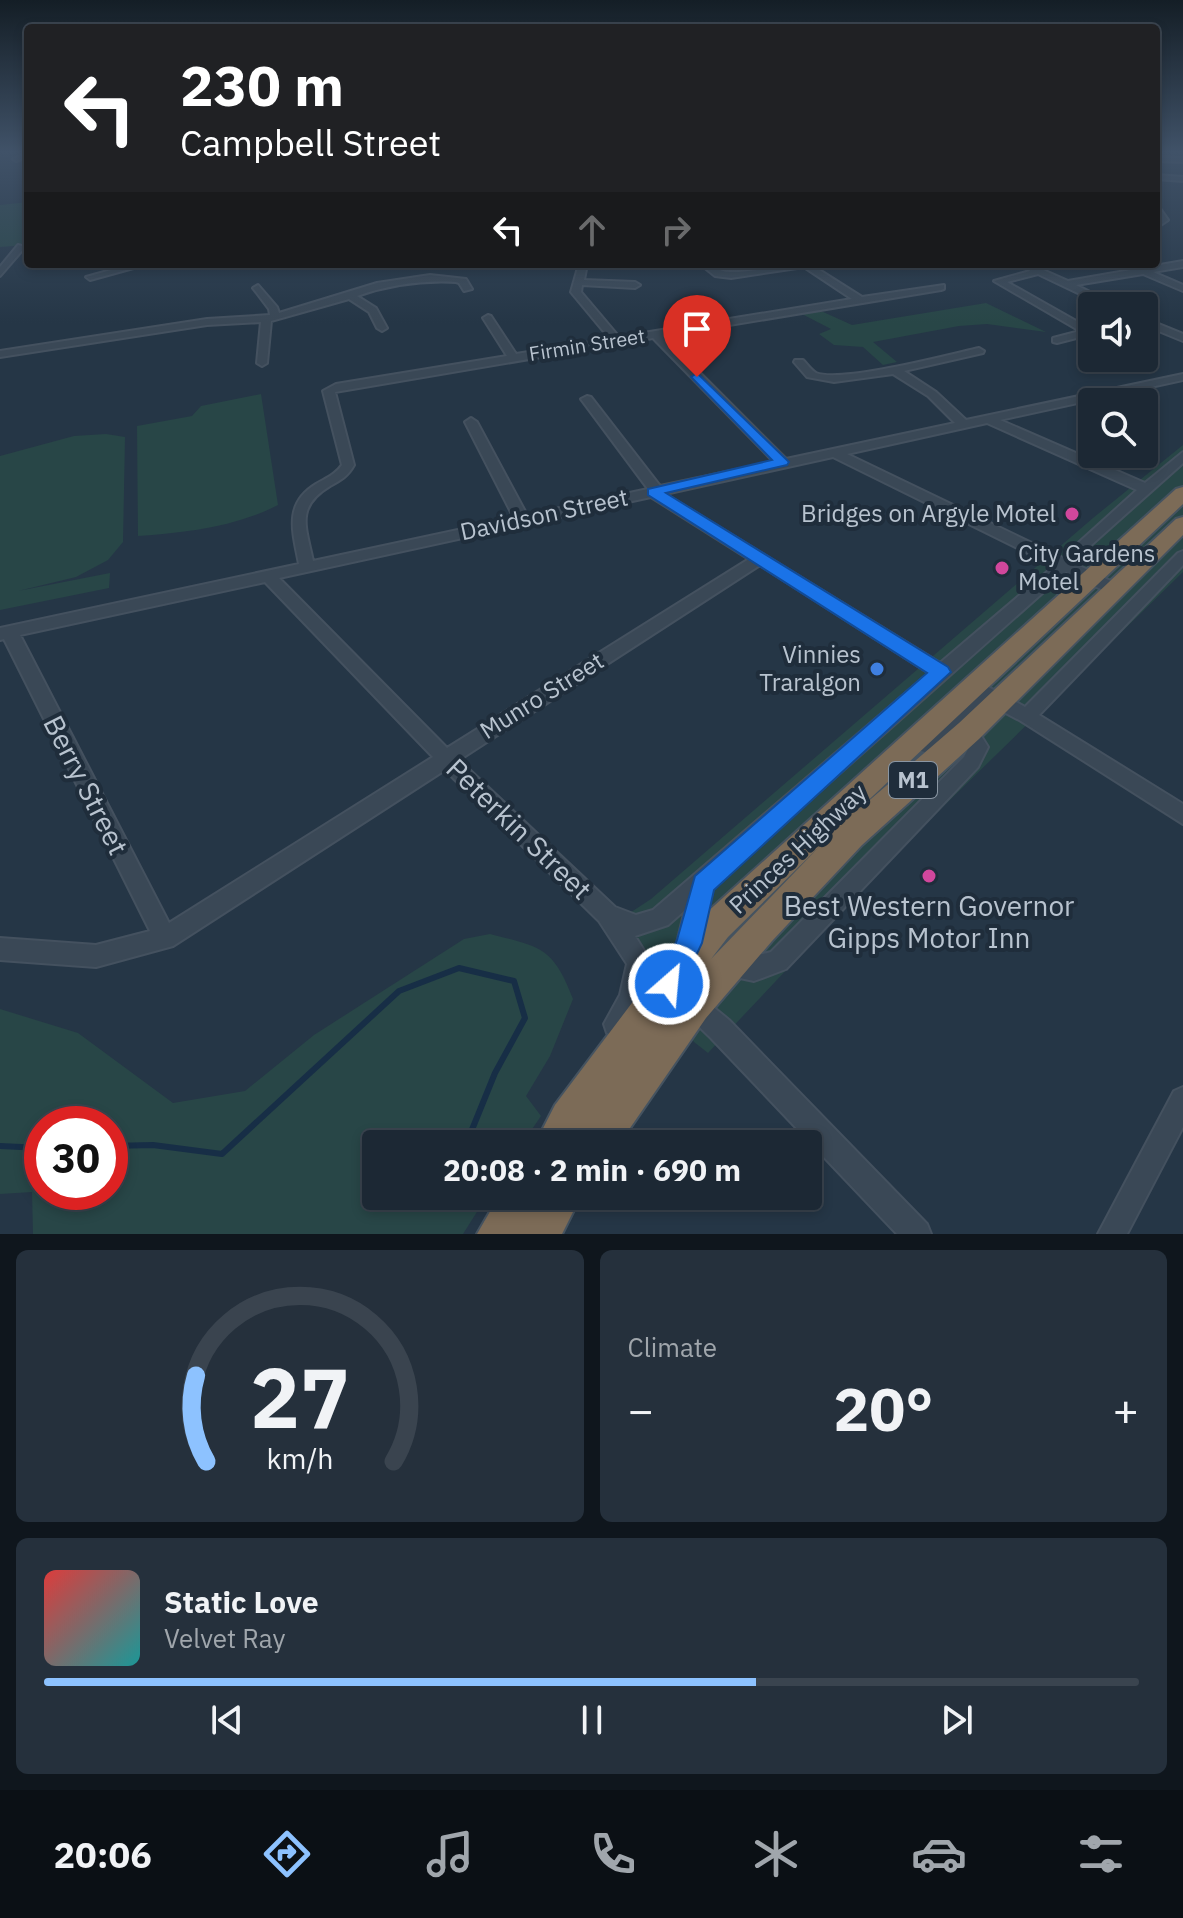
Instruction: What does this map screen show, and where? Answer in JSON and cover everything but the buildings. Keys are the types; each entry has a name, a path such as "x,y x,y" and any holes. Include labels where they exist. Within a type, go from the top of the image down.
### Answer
{"highway":[{"name":"Princes Highway","path":"681,995 729,966 851,835 959,728 985,694 1103,579 1183,493"},
{"name":"Princes Highway","path":"1103,579 1183,523"},
{"name":"Princes Highway","path":"681,995 706,920 895,758 985,694"},
{"path":"706,920 734,933 817,857 851,835"},
{"name":"M1","path":"578,1130 681,995"},
{"path":"499,1234 514,1210"},
{"path":"539,1234 552,1210"}],"street":[{"path":"0,273 20,247"},
{"path":"1068,284 1183,264"},
{"path":"90,277 127,268"},
{"path":"446,277 451,268"},
{"path":"582,268 576,292 616,340"},
{"path":"711,268 722,275 777,268"},
{"path":"814,268 861,301"},
{"path":"1030,268 1084,292"},
{"path":"1039,271 999,281 1078,325"},
{"path":"1143,271 1183,288"},
{"path":"0,354 107,335 270,318 312,308 377,282 446,277 463,281 467,289"},
{"path":"578,282 635,285"},
{"name":"Firmin Street","path":"307,566 298,508 306,495 341,476 348,465 329,391 351,383 941,287"},
{"path":"258,288 274,309 262,363"},
{"path":"349,295 373,310 382,328"},
{"path":"488,318 513,357"},
{"path":"1158,328 1183,341"},
{"path":"655,334 782,462"},
{"path":"1057,340 1078,335"},
{"path":"799,362 811,375 824,379 895,370 979,351"},
{"path":"895,370 932,394 963,424"},
{"name":"Davidson Street","path":"6,633 1183,377"},
{"path":"587,399 655,491 941,672"},
{"path":"987,419 1145,488"},
{"path":"471,422 522,519"},
{"path":"833,452 1064,565 1103,579"},
{"path":"1103,579 1082,546 1183,456"},
{"path":"1027,716 1183,556"},
{"name":"Munro Street","path":"0,949 96,956 165,938 759,559"},
{"path":"607,914 636,926 660,918 703,884 1064,565"},
{"name":"Peterkin Street","path":"269,577 445,758 607,914 639,962 636,986 627,1010 583,1075 574,1130"},
{"name":"Berry Street","path":"6,633 165,938"},
{"path":"985,694 1027,716 1183,815"},
{"path":"729,966 754,969 778,961 971,762 979,747 959,728 920,750 895,758"},
{"path":"703,884 706,920"},
{"path":"681,995 720,1029 917,1234"},
{"path":"1112,1234 1183,1100"}],"green space":[{"path":"0,209 24,209 24,245 0,247"},
{"path":"986,303 1046,332 987,324 873,342 897,362 883,365 863,347 834,345 819,334 831,329 802,314 821,311 852,325"},
{"path":"261,394 278,505 227,524 138,536 137,426 192,416 201,406"},
{"path":"106,434 125,437 123,542 108,560 76,577 18,591 110,573 109,588 0,610 0,456 74,436"},
{"path":"1183,445 1183,572 908,841 708,1053 694,1042 613,924 651,899"},
{"path":"490,934 522,942 543,952 559,969 573,999 550,1056 526,1096 541,1116 532,1130 362,1130 362,1210 478,1210 463,1234 33,1234 32,1210 128,1210 128,1106 24,1106 24,1192 0,1194 0,1009 78,1033 173,1103 245,1091 314,1035 464,939"}],"waterway":[{"path":"128,1146 153,1145 222,1154 399,991 459,968 514,981 525,1018 495,1073 472,1130"},
{"path":"0,1146 24,1147"}],"place":[{"name":"Bridges on Argyle Motel","path":"1072,514"},
{"name":"City Gardens Motel","path":"1002,568"},
{"name":"Vinnies Traralgon","path":"877,669"},
{"name":"Best Western Governor Gipps Motor Inn","path":"929,876"}],"route":[{"path":"669,984 689,943 703,884 941,672 653,492 782,462 697,377"}]}
